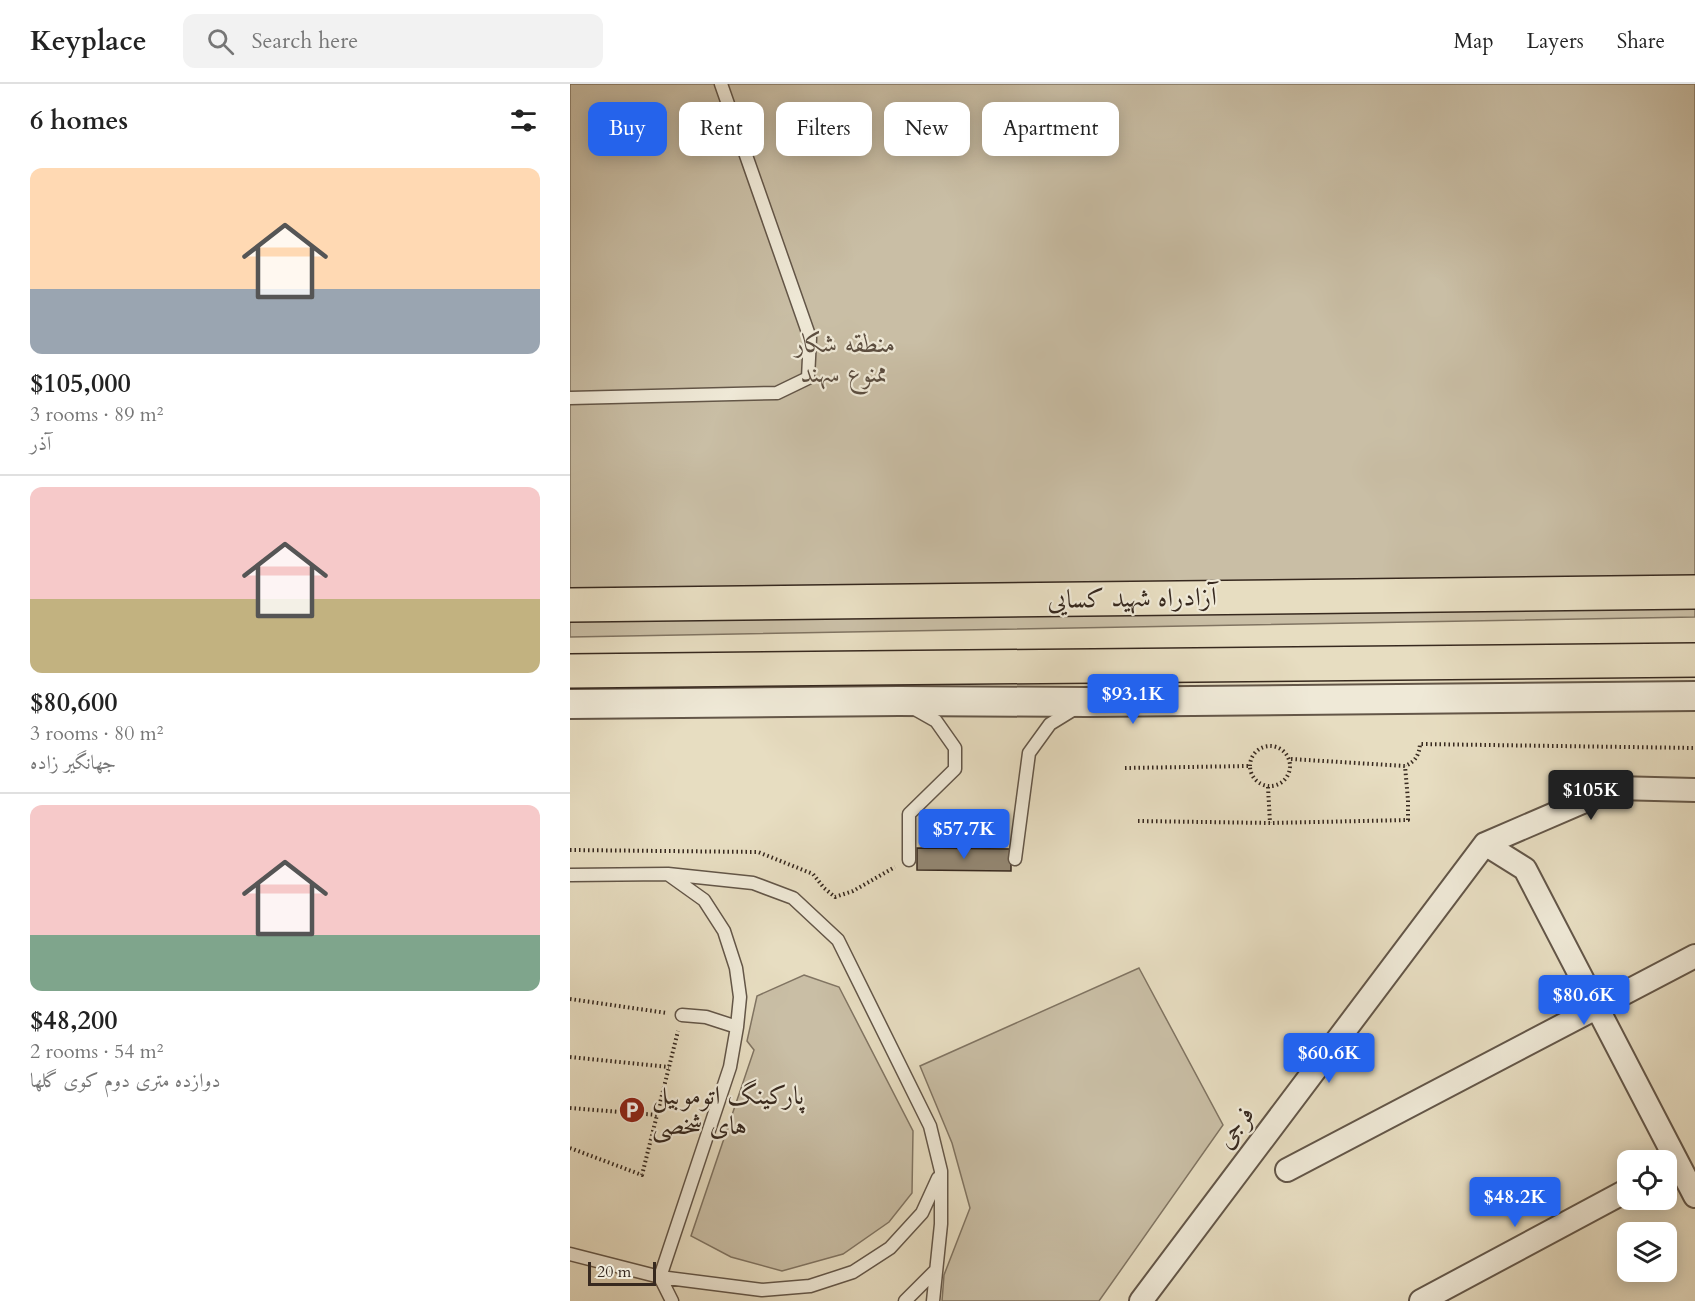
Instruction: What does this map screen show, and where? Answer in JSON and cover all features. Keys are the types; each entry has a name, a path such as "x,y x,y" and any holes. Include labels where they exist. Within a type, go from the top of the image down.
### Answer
{"highway":[{"name":"آزادراه شهید کسایی","path":"570,605 1695,592"},
{"path":"570,671 1695,660"}],"street":[{"path":"570,704 1695,696"},
{"path":"1485,844 1615,788 1695,790"},
{"path":"1485,844 1525,869 1680,1162 1695,1196"},
{"name":"فرجی","path":"1140,1301 1485,844"},
{"path":"1287,1170 1695,956"},
{"path":"1421,1301 1617,1196"}],"lane":[{"path":"570,398 777,393 808,378 810,338 721,84"},
{"path":"899,700 936,721 955,748 955,770 909,814 909,860"},
{"path":"1015,859 1029,753 1050,724 1087,702"},
{"path":"668,874 704,900 724,931 736,968 740,997 729,1067 660,1276 672,1301"},
{"path":"570,875 668,874 753,883 793,898 837,940 930,1126 941,1171 941,1224 933,1301"},
{"path":"682,1015 706,1017 737,1027"},
{"path":"570,1254 660,1276 762,1290 810,1286 853,1272 890,1248 922,1213 941,1171"},
{"path":"905,1301 936,1270"}],"path":[{"path":"1291,759 1405,766 1412,763 1419,754 1420,744 1695,748"},
{"path":"1279,746 1291,759 1291,770 1280,785 1268,787 1256,782 1249,766 1251,756 1260,747 1279,746"},
{"path":"1125,768 1249,766"},
{"path":"1138,821 1270,823 1408,820 1405,766"},
{"path":"1268,787 1270,823"},
{"path":"570,850 758,852 813,874 824,888 836,897 853,891 909,860"},
{"path":"570,999 682,1015 642,1175 570,1148"},
{"path":"570,1057 669,1067"},
{"path":"570,1108 658,1115"}],"green space":[{"name":"منطقه شکار ممنوع سهند","path":"570,84 1695,84 1695,617 570,637"},
{"path":"1139,968 1223,1125 1099,1301 942,1301 944,1275 970,1208 952,1143 920,1066"},
{"path":"804,975 839,987 913,1131 912,1193 889,1222 843,1254 782,1271 731,1257 691,1236 754,1050 747,1041 757,996"}],"building":[{"path":"917,848 1011,849 1011,871 917,870"}],"place":[{"name":"پارکینگ اتوموبیل های شخصی","path":"632,1110"}]}
